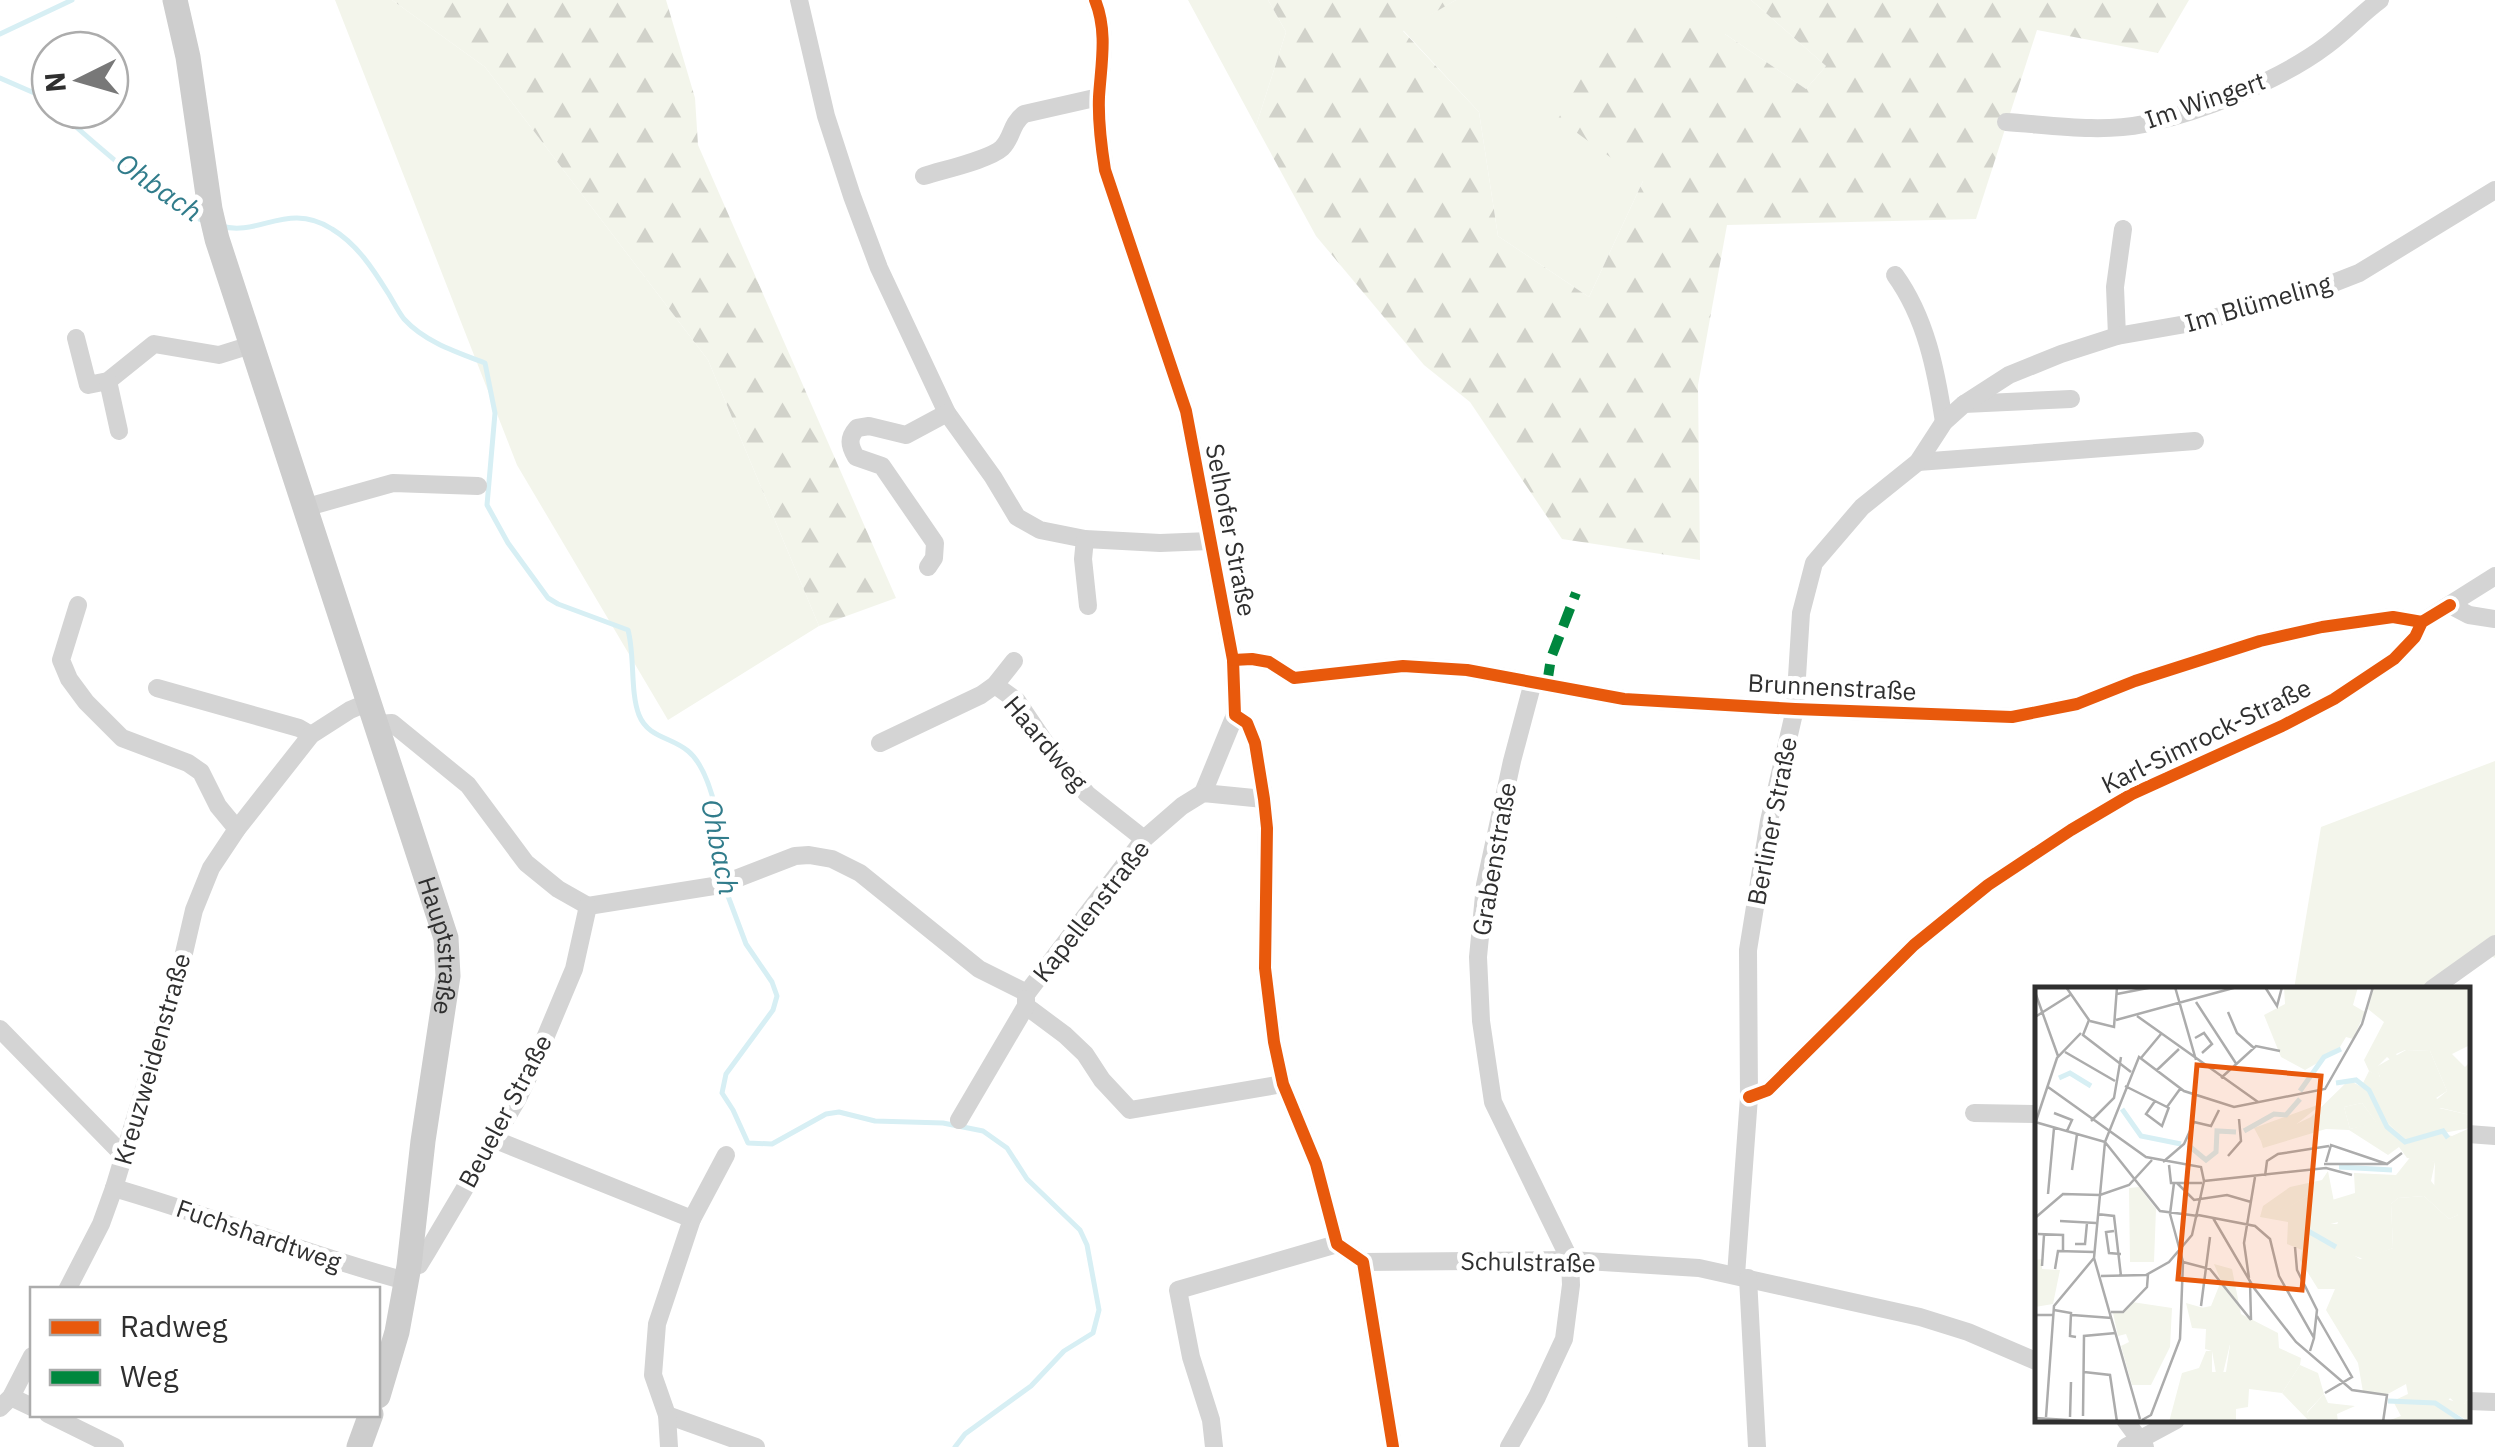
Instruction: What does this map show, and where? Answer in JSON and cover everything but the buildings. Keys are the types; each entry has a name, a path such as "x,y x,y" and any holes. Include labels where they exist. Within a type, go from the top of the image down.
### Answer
{"main road":[{"name":"Hauptstraße","path":"175,0 217,238 446,938 446,992 407,1274 394,1344 380,1390"},
{"path":"359,1447 370,1417"}],"street":[{"path":"798,0 826,116 879,268 946,412 1017,517 1040,530 1085,539 1210,542"},
{"name":"Selhofer Straße","path":"1095,0 1104,48 1099,97 1104,170 1186,411 1233,660 1235,715 1247,724 1255,743 1264,798 1265,968 1274,1042 1283,1084 1309,1141 1337,1244"},
{"name":"Im Wingert","path":"2006,122 2092,128 2142,124 2211,104 2272,78 2326,46 2380,0"},
{"path":"924,176 999,151 1014,122 1024,114 1099,97"},
{"name":"Im Blümeling","path":"1944,422 2009,375 2061,354 2116,336 2203,321 2318,289 2359,273 2495,190"},
{"path":"2116,336 2115,287 2123,229"},
{"path":"1895,275 1912,298 1926,334 1944,422"},
{"path":"76,338 88,385 108,382 154,344 219,355 251,345"},
{"path":"108,382 119,431"},
{"path":"1964,404 2070,398"},
{"path":"928,567 934,558 934,543 882,466 856,456 850,446 851,435 857,428 869,426 906,435 946,412"},
{"name":"Berliner Straße","path":"1757,1447 1742,1277 1749,1102 1748,950 1768,821 1795,709 1802,612 1814,563 1862,506 1918,462 1944,422"},
{"path":"1918,462 2195,441"},
{"path":"304,508 393,483 478,486"},
{"path":"1085,539 1088,606"},
{"name":"Karl-Simrock-Straße","path":"1749,1102 1768,1090 1914,944 1988,885 2132,794 2334,698 2394,658 2422,622 2495,576"},
{"path":"78,605 61,660 69,679 122,738 188,763 200,772 218,806 238,829"},
{"path":"2450,606 2469,615 2495,618"},
{"name":"Brunnenstraße","path":"1233,660 1269,662 1294,678 1404,666 1467,670 1624,699 2012,717 2077,704 2260,641 2322,626 2393,617 2422,622"},
{"name":"Haardweg","path":"880,743 981,695 1014,662"},
{"name":"Grabenstraße","path":"1533,682 1485,885 1478,957 1481,1021 1494,1102 1570,1260"},
{"name":"Haardweg","path":"995,685 1017,702 1087,794 1144,839"},
{"path":"157,688 300,728 311,735"},
{"name":"Kreuzweidenstraße","path":"69,1287 101,1224 114,1188 194,910 211,868 311,735 350,710 373,713"},
{"path":"373,713 392,723 468,786 526,863 558,890 588,906 726,883 795,856 832,859 860,873 979,970 1026,1000 1085,1054 1102,1080 1130,1110 1283,1084"},
{"path":"1235,715 1203,793 1264,798"},
{"name":"Kapellenstraße","path":"1026,1000 1144,839 1203,793"},
{"name":"Beueler Straße","path":"407,1274 428,1252 532,1069 574,969 588,906"},
{"path":"2436,987 2495,944"},
{"path":"959,1120 1026,1000"},
{"path":"0,1028 124,1156"},
{"path":"1974,1113 2035,1114"},
{"path":"2470,1134 2495,1136"},
{"path":"493,1139 692,1219"},
{"path":"669,1447 667,1415 653,1375 657,1324 692,1219 726,1155"},
{"name":"Fuchshardtweg","path":"114,1188 353,1267 407,1274"},
{"path":"1214,1447 1211,1420 1191,1357 1178,1290 1337,1244 1363,1262 1394,1447"},
{"path":"1509,1447 1564,1339 1570,1260"},
{"name":"Schulstraße","path":"1363,1262 1570,1260 1699,1268 1920,1317 1968,1332 2035,1361"},
{"path":"6,1402 30,1360"},
{"path":"2470,1401 2495,1402"},
{"path":"667,1415 756,1447"},
{"path":"54,1417 115,1447"},
{"path":"2126,1422 2137,1445 2171,1422"}],"green space":[{"path":"335,0 392,0 485,67 708,360 819,626 668,720 517,465"},
{"path":"392,0 666,0 695,98 698,145 896,598 819,626 708,360 485,67"},
{"path":"1188,0 1268,0 1286,32 1256,126"},
{"path":"1268,0 1456,0 1403,31 1479,112 1498,236 1589,297 1643,181 1558,119 1618,15 1725,34 1806,89 1826,66 1751,0 2189,0 2158,53 2037,30 1976,219 1727,225 1698,385 1700,560 1562,539 1470,402 1424,365 1316,236 1256,126 1286,32"},
{"path":"1456,0 1751,0 1826,66 1806,89 1725,34 1643,181 1589,297 1498,236 1479,112 1403,30"},
{"path":"2495,761 2495,958 2477,948 2423,987 2294,987 2321,827"}],"waterway":[{"path":"0,34 72,0"},
{"name":"Ohbach","path":"0,78 30,91"},
{"name":"Ohbach","path":"80,130 165,200 205,221"},
{"name":"Ohbach","path":"221,226 248,227 301,218 332,229 364,258 412,327 442,346 485,363 495,413 487,505 508,543 548,598 628,630 639,715 654,733 688,751 705,775 720,829 726,877"},
{"name":"Ohbach","path":"727,888 746,944 777,996 773,1010 726,1074 722,1093 748,1143 772,1144 826,1114 839,1112 875,1121 943,1123 983,1131 1007,1148 1027,1179 1080,1230 1087,1245 1099,1310 1093,1333 1064,1351 1031,1386 965,1434 955,1447"}],"marked path":[{"path":"1547,684 1551,658 1576,593"}],"cycle path":[{"path":"1095,0 1103,36 1099,115 1105,170 1186,411 1233,660 1235,715 1247,723 1255,743 1267,828 1265,968 1274,1042 1283,1084 1316,1164 1337,1244 1363,1262 1393,1447"},
{"path":"1749,1097 1768,1090 1914,945 1988,885 2132,794 2334,699 2394,659 2415,637 2422,622 2450,605"},
{"path":"1233,660 1269,662 1294,678 1403,666 1467,670 1624,699 2012,717 2077,704 2260,641 2393,617 2422,622"}]}
